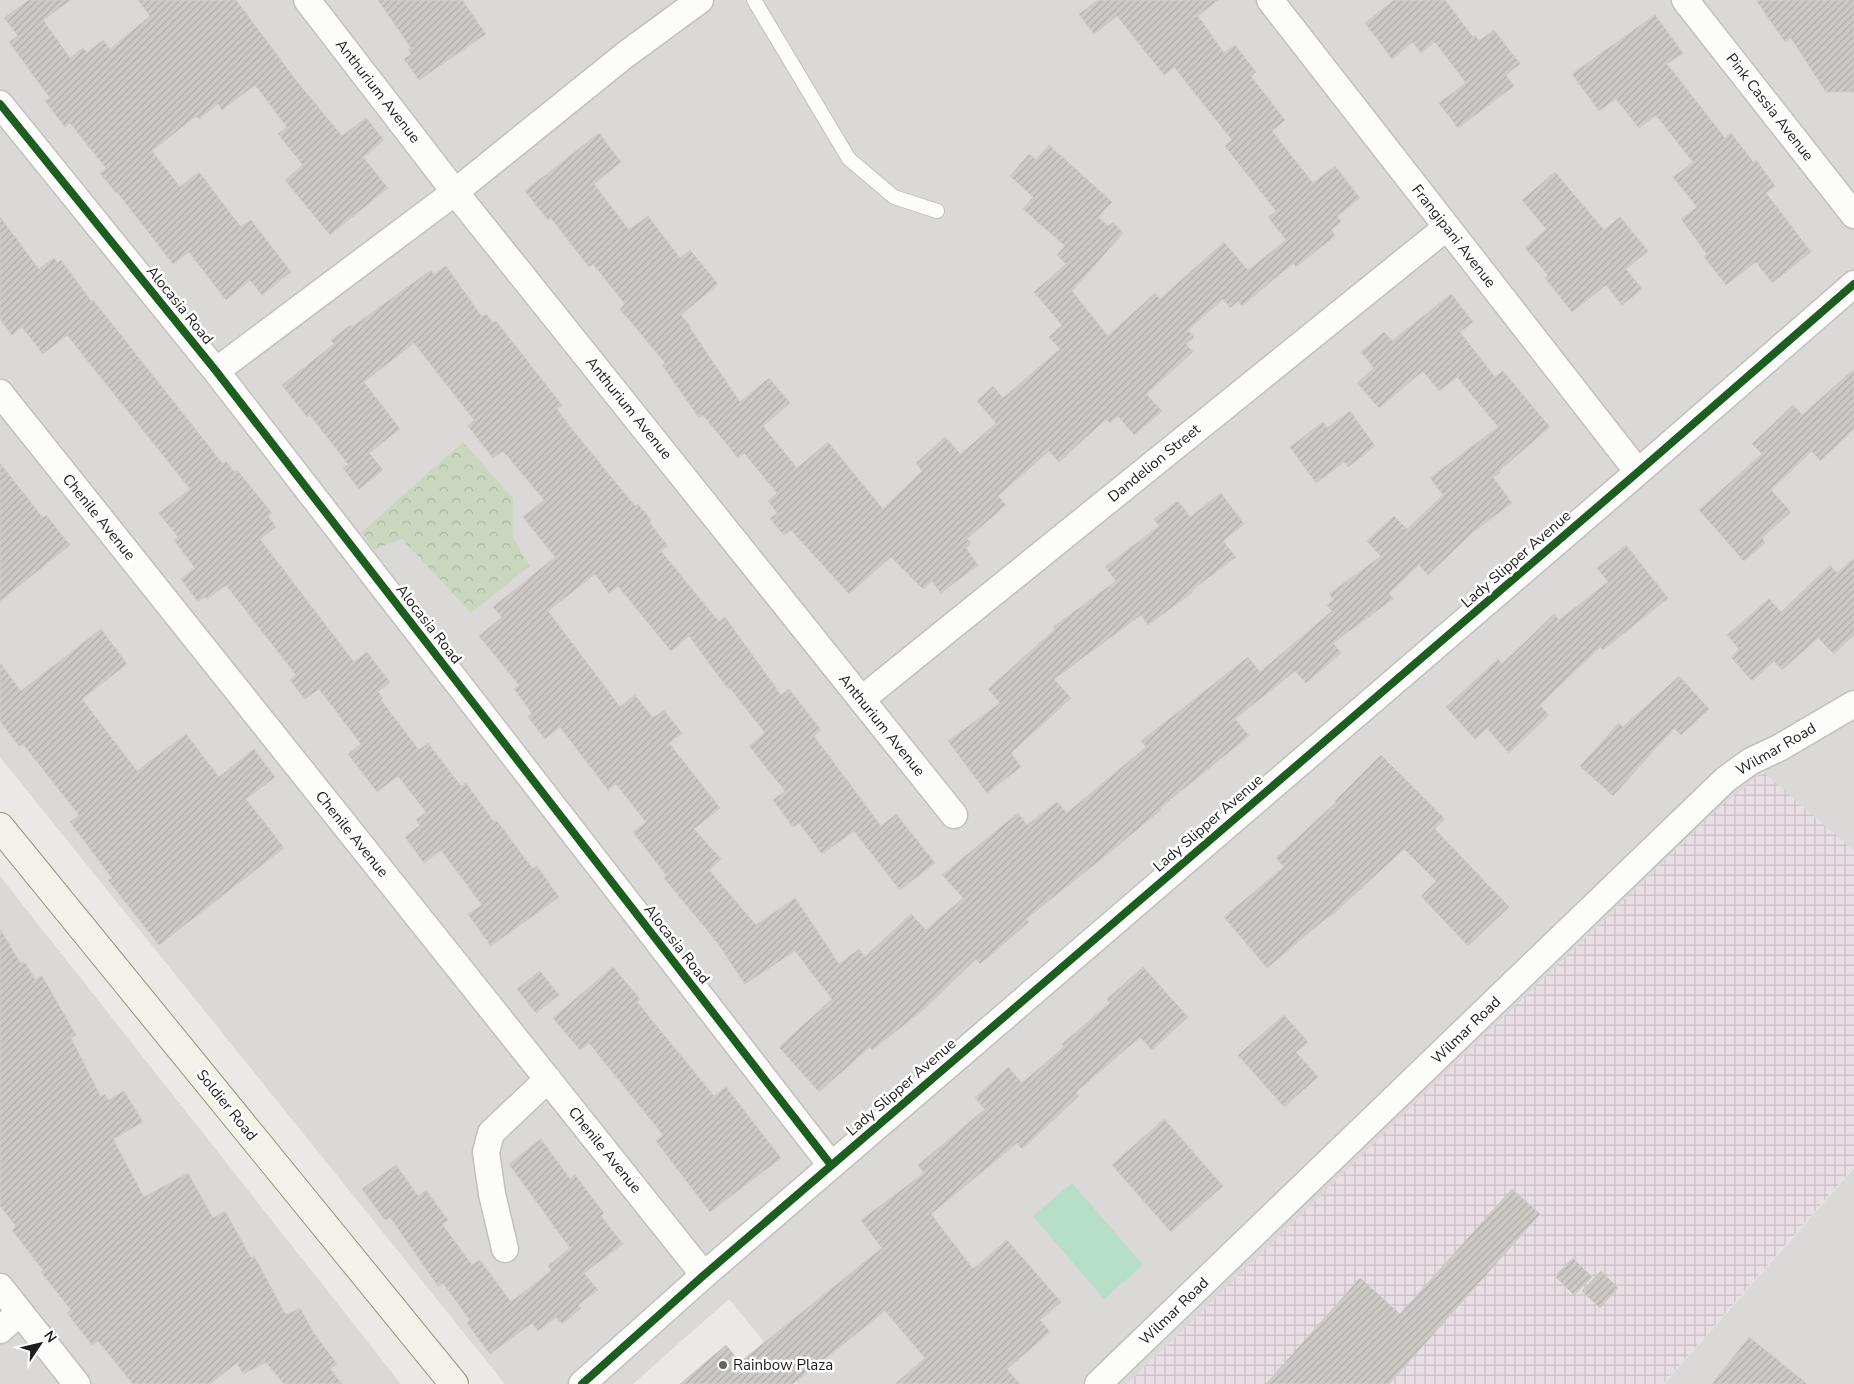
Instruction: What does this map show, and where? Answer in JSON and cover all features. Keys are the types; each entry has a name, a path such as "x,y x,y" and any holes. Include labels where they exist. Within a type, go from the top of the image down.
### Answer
{"main road":[{"name":"Soldier Road","path":"0,827 454,1384"}],"street":[{"name":"Anthurium Avenue","path":"307,0 455,192 954,815"},
{"path":"216,371 455,192 625,55 700,0"},
{"name":"Frangipani Avenue","path":"1270,0 1638,472"},
{"name":"Pink Cassia Avenue","path":"1685,0 1854,215"},
{"name":"Alocasia Road","path":"0,104 216,371 831,1165"},
{"name":"Dandelion Street","path":"862,699 1446,227"},
{"name":"Lady Slipper Avenue","path":"582,1384 831,1165 1638,472 1854,284"},
{"name":"Chenile Avenue","path":"0,393 704,1275"},
{"name":"Wilmar Road","path":"1098,1384 1726,779 1751,761 1779,748 1854,704"},
{"path":"505,1249 492,1194 486,1152 491,1133 548,1079"},
{"path":"0,1287 77,1384"},
{"path":"0,1330 19,1312"}],"lane":[{"path":"754,0 849,159 894,197 937,211"}],"shaded area":[{"path":"0,0 1854,0 1854,1166 1663,1384 798,1384 729,1299 633,1384 505,1384 0,757"},
{"path":"1763,772 1854,851 1854,1167 1663,1384 1127,1384 1713,813"},
{"path":"0,876 401,1384 0,1384"},
{"path":"1854,1168 1854,1384 1664,1384"}],"green space":[{"path":"463,442 513,498 513,538 530,566 471,613 402,539 373,550 362,532"},
{"path":"1072,1183 1143,1265 1104,1299 1033,1216"}],"building":[{"path":"29,0 71,0 43,20 70,58 83,48 87,53 103,40 110,49 150,16 138,0 236,0 295,79 342,136 366,118 384,140 363,157 388,188 330,235 285,180 303,165 278,134 287,127 255,85 222,110 218,104 199,119 196,116 152,151 180,187 199,172 241,227 251,220 291,272 262,295 250,280 226,300 189,252 173,264 100,173 106,168 70,123 65,127 45,101 50,98 9,42 18,36 4,18"},
{"path":"378,0 462,0 486,34 419,80 404,59 411,54 408,50 411,48"},
{"path":"1098,0 1218,0 1198,16 1224,53 1235,45 1256,72 1251,76 1285,120 1272,131 1313,183 1335,166 1360,198 1337,216 1341,221 1331,230 1335,236 1296,267 1293,263 1242,306 1238,301 1230,308 1223,299 1188,330 1194,337 1186,344 1193,352 1146,394 1162,411 1134,435 1118,416 1110,423 1106,419 1059,462 1049,451 998,496 1006,505 967,539 971,543 966,548 978,565 941,593 932,581 923,589 891,557 849,594 791,530 784,535 770,519 777,513 768,501 777,493 744,453 738,458 703,415 699,418 662,365 665,363 620,309 625,304 593,264 589,267 551,218 548,220 525,191 599,133 621,162 594,184 629,230 648,216 680,258 690,250 718,284 681,315 691,327 740,402 769,378 790,403 763,426 797,468 828,442 883,509 922,471 916,463 945,437 961,454 996,423 977,401 993,386 1003,398 1060,349 1049,337 1062,325 1034,292 1066,264 1057,255 1065,246 1023,209 1033,197 1010,176 1029,154 1036,160 1049,145 1112,202 1098,217 1108,226 1113,222 1123,233 1072,291 1108,336 1155,293 1160,299 1224,242 1248,270 1286,240 1268,217 1276,211 1225,146 1232,140 1174,67 1164,75 1117,16 1094,34 1079,14"},
{"path":"1394,0 1445,0 1473,37 1475,35 1479,41 1494,30 1520,64 1506,75 1514,86 1458,128 1439,103 1466,83 1435,42 1421,53 1413,42 1392,59 1365,23"},
{"path":"1756,0 1854,0 1854,92 1826,92 1791,38 1785,42"},
{"path":"1655,15 1683,53 1667,64 1725,138 1731,133 1753,162 1756,160 1775,186 1766,193 1811,252 1772,283 1756,262 1726,285 1704,257 1707,254 1681,219 1697,207 1673,177 1693,162 1656,115 1639,128 1616,99 1599,111 1572,74"},
{"path":"1555,172 1604,230 1620,217 1648,251 1626,269 1642,289 1622,305 1606,285 1572,312 1545,278 1548,275 1525,248 1546,229 1522,200"},
{"path":"0,217 39,269 54,258 58,263 61,260 91,301 93,300 223,464 226,461 234,472 237,470 272,513 268,516 276,527 260,539 354,662 367,652 390,682 378,692 383,698 381,700 419,750 428,743 461,786 466,783 494,822 497,821 533,869 537,866 559,897 491,946 468,914 482,905 441,850 424,863 405,837 420,825 416,820 426,812 398,776 377,792 348,754 361,744 319,689 305,699 290,680 296,675 226,585 207,599 205,597 198,602 181,579 195,568 174,540 178,537 159,513 190,489 67,335 43,354 22,327 12,335 0,319"},
{"path":"446,266 482,317 486,314 493,323 496,321 562,405 557,409 567,423 635,506 638,504 651,520 649,522 668,546 661,551 719,622 725,617 781,695 789,689 821,730 814,736 881,826 896,814 935,863 900,890 854,831 822,854 799,823 793,827 773,800 785,791 749,746 765,733 730,688 728,689 689,636 671,651 618,586 609,593 595,574 548,611 620,707 635,695 653,718 664,710 682,733 669,743 720,808 694,829 721,859 709,870 756,925 795,898 839,964 859,949 865,957 911,914 926,930 963,898 942,875 1018,813 1027,825 1057,802 1067,813 1146,747 1141,741 1248,657 1260,672 1332,611 1327,605 1334,600 1329,594 1381,556 1367,541 1394,516 1407,529 1443,495 1430,478 1498,427 1457,377 1439,391 1423,371 1379,408 1357,383 1374,368 1361,352 1384,332 1392,341 1451,294 1473,322 1460,332 1495,377 1503,371 1550,427 1499,471 1500,473 1493,477 1512,503 1473,532 1428,575 1419,565 1389,593 1393,599 1333,643 1341,653 1306,683 1295,671 1235,719 1249,736 1026,919 1029,922 980,964 976,959 923,1010 872,1050 870,1047 819,1092 779,1047 832,999 795,951 745,984 717,942 664,878 666,875 633,832 646,822 616,784 608,790 560,727 545,739 528,717 532,713 514,689 519,685 479,636 502,617 493,607 555,557 523,517 544,500 503,451 493,458 468,426 474,420 414,343 364,382 400,429 369,453 383,470 359,489 343,468 348,464 310,415 307,417 282,385 334,344 331,340 350,325 352,327 431,270 434,275"},
{"path":"1854,369 1854,429 1820,461 1812,451 1771,490 1791,512 1762,538 1765,543 1744,561 1699,510 1762,454 1752,444 1793,405 1802,415"},
{"path":"1350,411 1375,446 1348,467 1344,462 1316,483 1290,447 1323,422 1327,428"},
{"path":"0,463 43,518 46,515 70,545 0,601"},
{"path":"1221,493 1244,524 1223,541 1236,557 1148,625 1141,615 1054,679 1071,698 1011,753 1021,767 987,793 948,741 1000,703 988,689 1055,629 1053,627 1116,581 1105,567 1159,526 1154,519 1178,501 1190,517"},
{"path":"1626,545 1668,598 1603,650 1600,647 1540,705 1549,715 1509,753 1487,728 1475,739 1446,707 1498,659 1502,664 1554,614 1559,620 1608,582 1597,568"},
{"path":"1854,558 1854,635 1834,654 1818,638 1782,670 1774,661 1752,681 1731,657 1739,649 1727,635 1769,599 1781,612 1830,565 1837,573"},
{"path":"101,629 127,664 82,699 137,771 186,734 219,777 254,749 275,777 246,799 284,848 159,945 108,880 112,878 70,822 79,815 23,744 19,746 0,721 0,663 21,691"},
{"path":"1679,676 1709,709 1681,735 1674,728 1613,796 1580,766 1619,723 1623,727"},
{"path":"1381,755 1445,819 1435,829 1509,907 1468,946 1421,896 1436,881 1404,849 1330,917 1267,968 1224,917 1284,867 1276,858 1336,802"},
{"path":"0,929 21,964 25,962 35,980 42,976 76,1035 71,1038 101,1097 105,1094 108,1100 124,1091 143,1122 113,1139 144,1197 188,1173 213,1218 225,1211 251,1258 254,1256 286,1315 300,1308 313,1332 337,1364 330,1369 342,1384 284,1384 266,1362 243,1374 237,1363 210,1384 133,1384 98,1341 92,1345 67,1313 71,1310 41,1272 43,1270 12,1230 16,1226 0,1206"},
{"path":"613,967 640,999 637,1002 714,1096 726,1087 781,1158 710,1212 656,1141 663,1135 589,1043 580,1050 553,1018"},
{"path":"1143,967 1188,1017 1152,1050 1140,1037 1076,1092 1079,1096 1022,1149 1017,1143 931,1214 973,1269 1007,1240 1061,1302 1040,1320 1050,1332 1007,1369 1020,1384 895,1384 925,1358 885,1311 793,1384 680,1384 726,1345 740,1362 882,1248 861,1220 924,1173 918,1165 985,1109 975,1098 1008,1067 1022,1083 1064,1047 1062,1044 1110,1003 1107,999"},
{"path":"540,971 559,995 536,1013 517,989"},
{"path":"1284,1015 1308,1042 1296,1052 1318,1077 1284,1107 1238,1055"},
{"path":"1164,1119 1223,1186 1171,1232 1112,1165"},
{"path":"541,1139 570,1179 575,1175 604,1213 601,1216 623,1244 584,1273 598,1290 578,1305 581,1308 562,1324 556,1317 538,1331 532,1323 490,1354 467,1323 470,1320 443,1283 438,1286 390,1217 385,1220 362,1189 396,1165 418,1196 426,1190 448,1220 442,1224 472,1265 480,1260 511,1302 551,1271 548,1266 570,1248 509,1164"},
{"path":"1512,1189 1540,1214 1389,1384 1266,1384 1360,1278 1400,1314"},
{"path":"1573,1258 1592,1277 1574,1295 1555,1276"},
{"path":"1601,1271 1618,1288 1600,1308 1582,1291"},
{"path":"1749,1337 1807,1384 1712,1384"}],"cycle path":[{"path":"0,104 216,371 831,1165"},
{"path":"582,1384 704,1275 1854,284"}],"place":[{"name":"Rainbow Plaza","path":"723,1365"}]}
